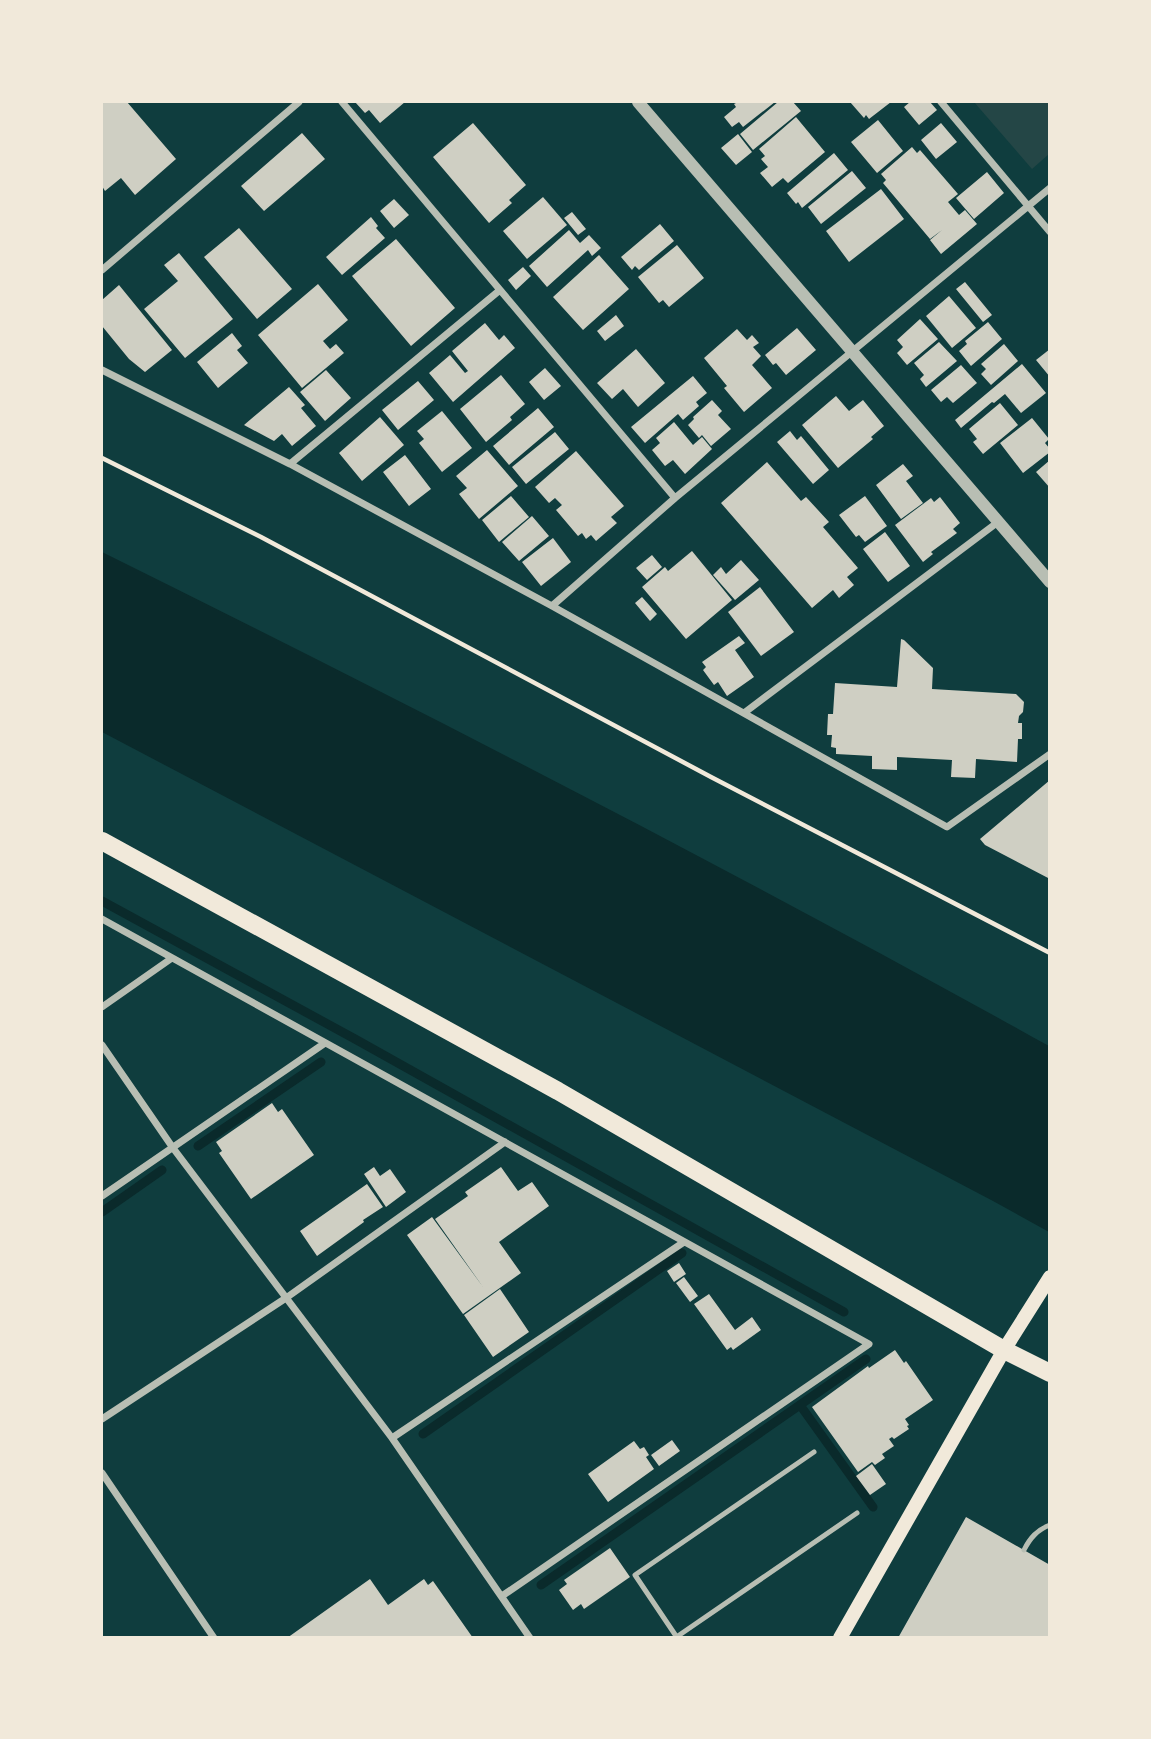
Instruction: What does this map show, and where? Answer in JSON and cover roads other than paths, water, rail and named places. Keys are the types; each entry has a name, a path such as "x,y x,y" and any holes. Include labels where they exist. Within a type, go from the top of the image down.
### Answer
{"main road":[{"path":"102,841 558,1091 1004,1350 1049,1373"},
{"path":"840,1637 1004,1350 1049,1277"}],"street":[{"path":"102,270 299,102"},
{"path":"342,102 675,498"},
{"path":"638,102 1049,582"},
{"path":"941,102 1049,232"},
{"path":"552,606 675,498 1049,188"},
{"path":"290,464 500,290"},
{"path":"102,370 290,464 552,606 947,827 1049,754"},
{"path":"744,713 999,522"},
{"path":"102,919 869,1344 502,1597"},
{"path":"102,1007 172,958"},
{"path":"102,1196 325,1043"},
{"path":"102,1045 173,1148 392,1438 530,1637"},
{"path":"102,1419 286,1298 505,1142"},
{"path":"392,1438 684,1241"},
{"path":"102,1473 214,1637"}],"lane":[{"path":"814,1452 635,1575 676,1637 857,1513"},
{"path":"1024,1550 1040,1529 1049,1525"}],"waterway":[{"path":"102,901 844,1312"},
{"path":"198,1146 321,1062"},
{"path":"102,1212 162,1170"},
{"path":"423,1434 682,1253"},
{"path":"541,1585 866,1359"},
{"path":"800,1405 873,1507"}]}
